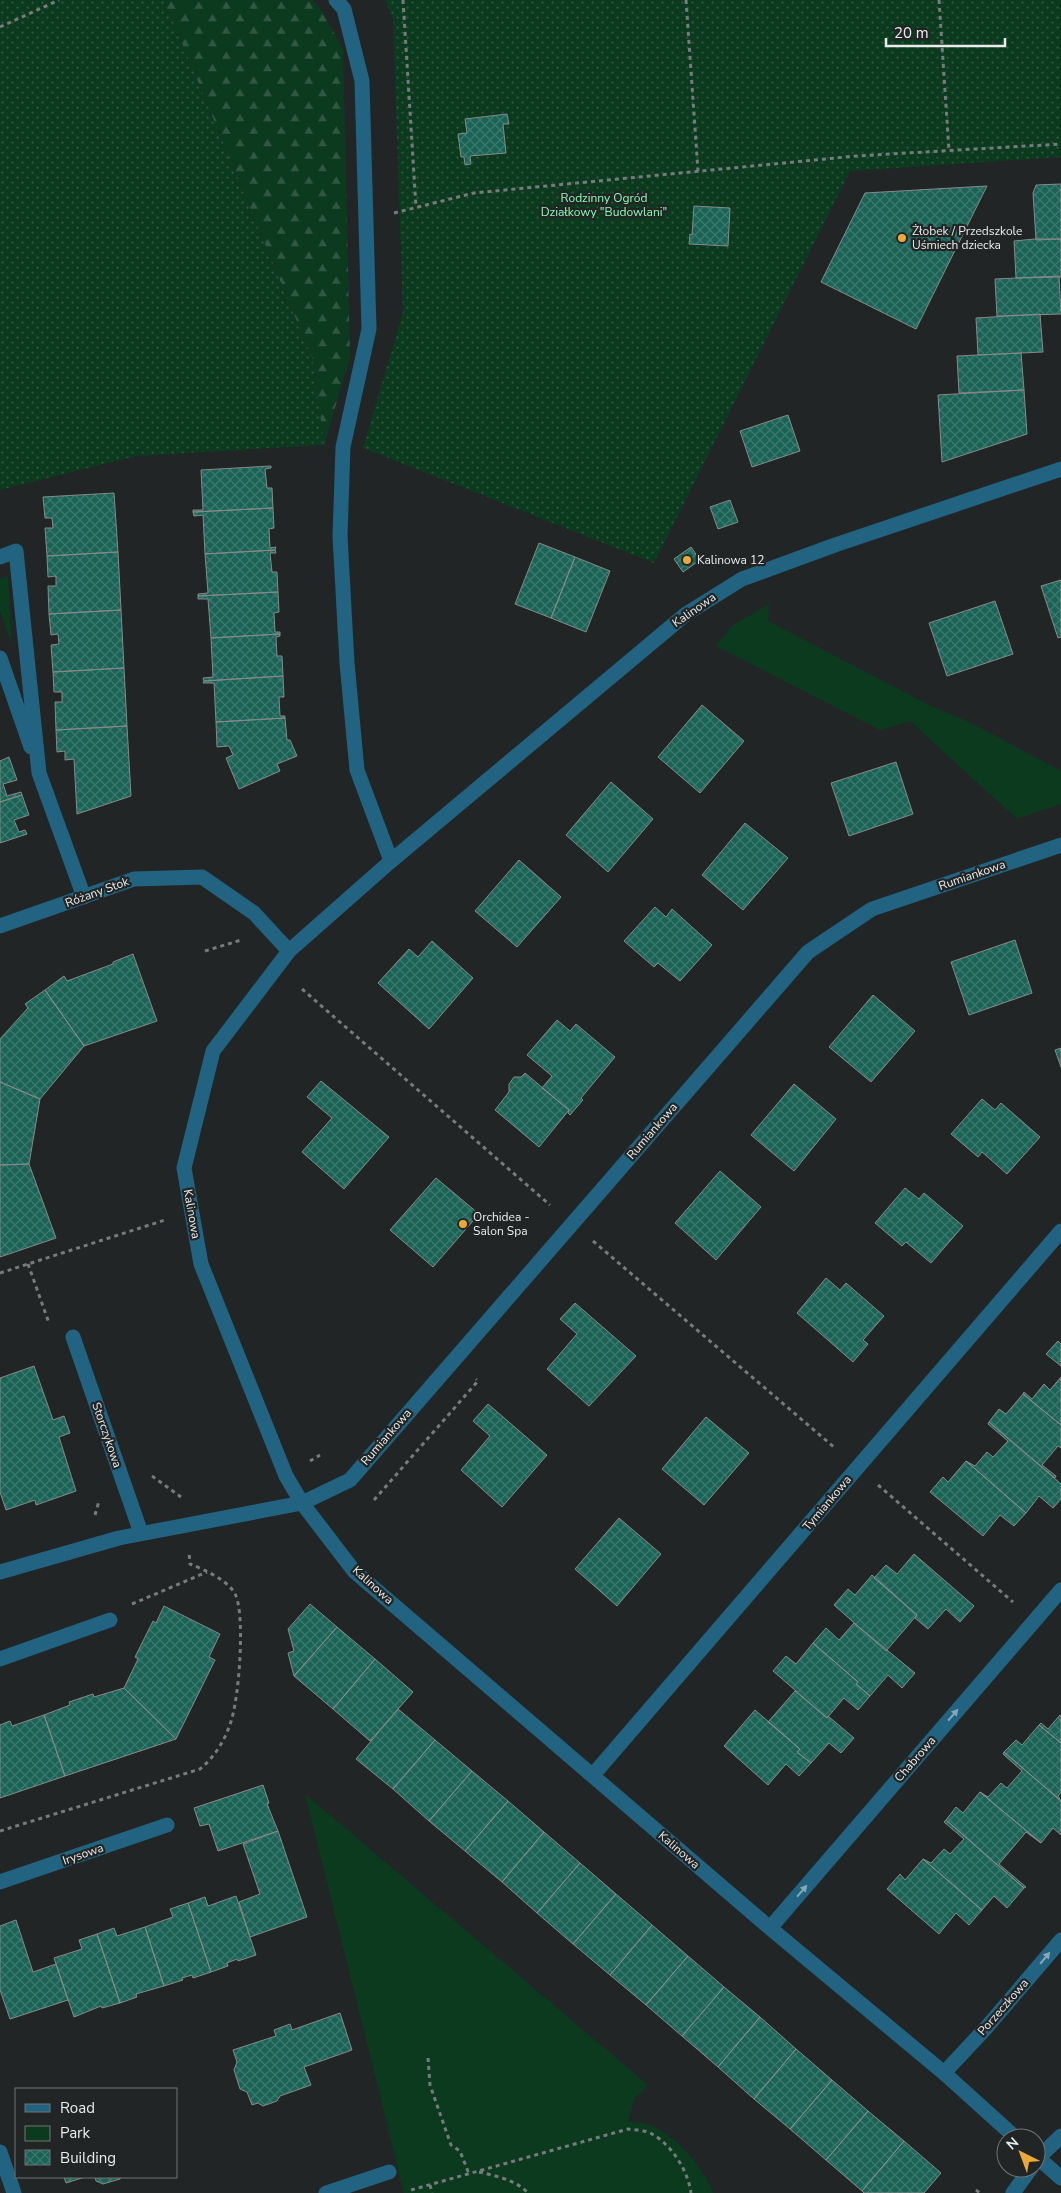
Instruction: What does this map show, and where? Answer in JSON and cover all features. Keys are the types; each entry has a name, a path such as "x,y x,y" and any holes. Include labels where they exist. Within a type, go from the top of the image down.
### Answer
{"street":[{"path":"336,0 344,9 362,81 369,329 343,447 340,536 347,663 357,770 391,862"},
{"name":"Kalinowa","path":"1005,2128 944,2073 770,1928 354,1570 302,1503 286,1476 201,1264 184,1168 213,1050 289,951 391,862 686,614 742,579 835,545 1061,469"},
{"path":"0,557 16,551 39,773"},
{"path":"0,658 84,897"},
{"name":"Rumiankowa","path":"302,1503 350,1480 808,952 872,909 1061,845"},
{"name":"Różany Stok","path":"0,926 134,879 202,878 254,913 289,951"},
{"name":"Tymiankowa","path":"593,1775 1061,1231"},
{"name":"Storczykowa","path":"73,1337 141,1533"},
{"path":"0,1572 141,1533 302,1503"},
{"name":"Chabrowa","path":"770,1928 1061,1590"},
{"path":"0,1659 110,1620"},
{"name":"Irysowa","path":"0,1882 166,1826"},
{"name":"Porzeczkowa","path":"944,2073 986,2028 1061,1940"},
{"path":"1046,2150 1061,2136"},
{"path":"0,2152 14,2193"},
{"path":"1046,2168 1061,2178"},
{"path":"326,2193 389,2172"},
{"path":"1013,2193 1023,2178"}],"path":[{"path":"0,27 59,0"},
{"path":"403,0 416,207"},
{"path":"686,0 698,171"},
{"path":"939,0 949,151"},
{"path":"399,212 474,193 856,156 1061,144"},
{"path":"302,989 681,1317"},
{"path":"0,1273 192,1211"},
{"path":"0,1831 200,1769 210,1759 222,1741 232,1718 237,1678 240,1612 236,1594 207,1571 197,1567"},
{"path":"428,2058 430,2085 450,2146 460,2151 469,2174"},
{"path":"408,2191 628,2129 651,2133 669,2148 689,2179 690,2193"},
{"path":"478,2172 499,2176 528,2193"},
{"path":"430,2185 432,2193"}],"green space":[{"path":"0,0 164,0 312,358 324,445 136,456 0,490"},
{"path":"164,0 313,0 323,13 343,49 350,357 324,445 312,358"},
{"name":"Rodzinny Ogród Działkowy \"Budowlani\"","path":"385,0 1061,0 1061,157 850,171 654,563 363,448 403,312 393,19"},
{"path":"8,576 12,646 0,610 0,579"},
{"path":"769,604 768,621 929,705 971,723 1061,771 1061,804 1017,819 910,721 880,730 716,646 732,626"},
{"path":"305,1794 648,2085 635,2098 628,2122 638,2122 654,2126 675,2141 695,2162 709,2183 713,2193 404,2193"}],"building":[{"path":"507,114 509,124 503,124 506,153 470,156 471,164 465,165 464,157 461,157 458,134 467,133 465,119"},
{"path":"1061,184 1061,239 1036,240 1033,193 1036,185"},
{"name":"Żłobek / Przedszkole Uśmiech dziecka","path":"987,186 916,329 821,282 865,193"},
{"path":"694,206 730,208 728,246 689,244 690,234 692,235"},
{"path":"1061,239 1061,277 1016,278 1014,241"},
{"path":"1059,276 1061,314 997,316 995,279"},
{"path":"1040,314 1043,352 978,355 976,318"},
{"path":"1021,353 1024,390 959,393 957,356"},
{"path":"1024,390 1027,434 942,462 938,395"},
{"path":"788,415 800,451 752,467 740,431"},
{"path":"271,466 271,468 265,469 267,488 272,488 273,508 193,512 193,510 203,510 201,470"},
{"path":"114,493 118,552 47,556 45,528 53,528 52,518 45,518 43,497"},
{"path":"730,500 738,522 718,529 710,507"},
{"path":"273,508 274,528 269,529 270,548 276,547 275,550 205,554 203,515 194,516 193,512"},
{"path":"539,543 575,557 551,618 515,604"},
{"name":"Kalinowa 12","path":"691,547 700,560 683,572 674,559"},
{"path":"275,550 276,553 270,553 272,572 277,572 278,592 198,596 198,594 208,593 205,554"},
{"path":"118,552 121,610 49,614 48,586 56,586 56,576 48,577 47,556"},
{"path":"575,557 610,571 586,632 551,618"},
{"path":"1061,580 1061,637 1058,638 1041,586"},
{"path":"278,592 279,612 274,613 275,632 280,632 280,634 211,638 208,599 198,599 198,596"},
{"path":"995,601 1013,654 947,676 929,623"},
{"path":"121,610 124,668 53,672 51,645 59,644 58,634 51,635 49,614"},
{"path":"280,634 280,636 276,637 277,656 282,656 283,676 204,681 203,678 213,677 211,638"},
{"path":"124,668 127,726 56,730 55,702 62,702 62,692 54,692 53,672"},
{"path":"283,676 284,697 279,697 280,716 285,716 285,718 216,722 214,683 203,683 204,681"},
{"path":"702,705 744,741 700,793 658,757"},
{"path":"285,718 287,740 290,740 297,756 277,764 280,771 239,789 226,758 233,755 229,746 217,747 216,722"},
{"path":"127,726 131,796 77,814 74,759 65,760 65,751 57,752 56,730"},
{"path":"9,757 17,780 3,784 7,796 21,792 22,795 0,802 0,761"},
{"path":"896,762 913,814 849,836 831,783"},
{"path":"611,782 653,819 608,872 566,835"},
{"path":"22,795 29,815 14,820 19,832 25,830 27,834 0,843 0,802"},
{"path":"745,823 788,858 743,910 702,875"},
{"path":"519,860 561,897 517,947 475,911"},
{"path":"655,907 666,917 672,909 712,945 680,981 658,963 654,967 624,941"},
{"path":"1015,940 1032,993 969,1015 951,962"},
{"path":"432,941 473,978 429,1029 378,983 409,949 418,957"},
{"path":"133,954 157,1021 84,1046 45,990 64,976 67,981 113,964 113,962"},
{"path":"45,990 84,1046 40,1099 0,1082 0,1039 28,1008 25,1004"},
{"path":"873,995 915,1031 871,1082 829,1047"},
{"path":"557,1020 570,1031 576,1024 615,1057 581,1098 583,1100 570,1115 568,1113 569,1110 542,1088 552,1076 527,1055"},
{"path":"1061,1048 1061,1067 1055,1050"},
{"path":"525,1073 569,1110 539,1147 495,1110 509,1092 509,1084 514,1077 521,1077"},
{"path":"321,1081 389,1137 344,1189 302,1152 332,1118 307,1097"},
{"path":"0,1082 40,1099 29,1164 0,1165"},
{"path":"794,1084 836,1119 794,1171 751,1135"},
{"path":"982,1099 995,1110 1001,1103 1040,1137 1007,1174 982,1152 978,1157 951,1134"},
{"path":"29,1164 56,1238 0,1257 0,1165"},
{"path":"720,1171 761,1207 716,1260 675,1223"},
{"path":"436,1178 479,1214 433,1267 390,1230"},
{"path":"905,1188 919,1199 924,1193 963,1226 931,1263 906,1242 902,1246 875,1223"},
{"path":"826,1278 840,1290 846,1283 884,1316 863,1340 868,1344 853,1362 797,1313"},
{"path":"575,1303 636,1356 589,1406 547,1369 577,1334 560,1319"},
{"path":"1058,1341 1061,1344 1061,1366 1046,1354"},
{"path":"34,1366 53,1420 64,1416 70,1433 59,1437 76,1491 36,1505 35,1500 6,1510 0,1492 0,1378"},
{"path":"1061,1377 1061,1425 1023,1394 1024,1392 1032,1399 1044,1384 1050,1390"},
{"path":"1023,1394 1061,1425 1061,1448 1058,1446 1042,1465 1056,1476 1055,1478 989,1422 999,1409 1006,1414"},
{"path":"488,1404 547,1455 502,1507 461,1470 490,1436 473,1421"},
{"path":"706,1417 749,1453 704,1505 662,1469"},
{"path":"989,1422 1061,1484 1061,1499 1053,1508 1039,1496 1026,1513 966,1461 975,1466 987,1452 993,1457 1008,1441 988,1424"},
{"path":"966,1461 1026,1513 1014,1526 1000,1515 983,1536 930,1492 943,1477 948,1482"},
{"path":"619,1518 661,1554 617,1606 575,1569"},
{"path":"914,1554 974,1606 960,1622 946,1609 928,1629 915,1618 917,1615 874,1578 886,1565 897,1574"},
{"path":"872,1575 917,1615 886,1651 834,1605 848,1589 855,1595"},
{"path":"310,1604 337,1627 294,1676 288,1653 294,1651 288,1629"},
{"path":"164,1606 220,1634 209,1657 215,1660 176,1739 124,1688 138,1659 135,1657 153,1621 156,1623"},
{"path":"854,1623 915,1673 902,1688 888,1675 870,1696 856,1684 858,1682 813,1643 826,1628 839,1640"},
{"path":"337,1627 375,1659 333,1709 294,1676"},
{"path":"813,1643 858,1682 856,1684 870,1696 858,1710 844,1698 827,1718 773,1671 786,1656 796,1664"},
{"path":"375,1659 413,1692 370,1741 333,1709"},
{"path":"124,1688 176,1739 65,1776 44,1715 70,1705 69,1702 93,1694 94,1697"},
{"path":"795,1691 854,1738 841,1753 829,1743 811,1763 797,1752 800,1749 768,1722"},
{"path":"398,1709 435,1740 393,1789 356,1759"},
{"path":"755,1710 800,1749 797,1752 811,1763 799,1776 786,1764 768,1785 724,1746"},
{"path":"44,1715 65,1776 0,1798 0,1725 10,1721 12,1726"},
{"path":"1060,1715 1061,1743 1039,1725 1041,1723 1048,1729"},
{"path":"1039,1725 1061,1743 1061,1792 1058,1796 1061,1801 1004,1752 1016,1740 1022,1745"},
{"path":"435,1740 472,1771 429,1821 393,1789"},
{"path":"1004,1752 1061,1801 1061,1835 1053,1828 1041,1843 980,1792 988,1797 1001,1783 1007,1788 1022,1771 1003,1754"},
{"path":"472,1771 508,1801 465,1851 429,1821"},
{"path":"263,1785 269,1803 267,1804 278,1831 218,1851 209,1824 200,1826 194,1808"},
{"path":"980,1792 1041,1843 1026,1832 999,1864 1026,1887 1024,1888 946,1820 956,1807 963,1813"},
{"path":"508,1801 544,1832 502,1882 465,1851"},
{"path":"946,1820 1024,1888 1007,1908 994,1896 982,1910 923,1859 931,1863 944,1849 950,1854 964,1839 944,1822"},
{"path":"278,1831 307,1917 250,1937 239,1902 260,1894 243,1844"},
{"path":"544,1832 580,1863 537,1913 502,1882"},
{"path":"923,1859 982,1910 969,1925 956,1913 939,1934 887,1889 900,1874 905,1880"},
{"path":"580,1863 616,1894 573,1944 537,1913"},
{"path":"616,1894 652,1925 610,1975 573,1944"},
{"path":"236,1896 256,1955 238,1961 237,1959 227,1963 228,1966 211,1972 188,1903 205,1897 208,1906"},
{"path":"188,1903 211,1972 193,1978 192,1975 164,1986 145,1927 173,1917 170,1909"},
{"path":"16,1920 33,1972 56,1964 68,2000 10,2019 0,1990 0,1926"},
{"path":"652,1925 688,1956 646,2005 610,1975"},
{"path":"145,1927 164,1986 136,1994 137,1997 120,2003 97,1934 114,1928 117,1936"},
{"path":"97,1934 120,2003 102,2008 101,2006 74,2017 54,1958 82,1949 79,1940"},
{"path":"688,1956 724,1987 682,2036 646,2005"},
{"path":"724,1987 760,2017 718,2067 682,2036"},
{"path":"340,2013 352,2050 304,2067 311,2085 280,2096 277,2101 263,2106 258,2103 252,2105 247,2092 240,2089 234,2070 237,2062 233,2050 276,2036 274,2030 290,2024 292,2030"},
{"path":"760,2017 796,2049 754,2099 718,2067"},
{"path":"796,2049 832,2080 790,2129 754,2099"},
{"path":"832,2080 868,2111 826,2160 790,2129"},
{"path":"868,2111 904,2141 862,2191 826,2160"},
{"path":"904,2141 941,2173 924,2193 864,2193 862,2191"},
{"path":"64,2178 82,2178 66,2183"},
{"path":"95,2178 120,2178 103,2184 96,2181"}],"place":[{"name":"Żłobek / Przedszkole Uśmiech dziecka","path":"902,238"},
{"name":"Kalinowa 12","path":"687,560"},
{"name":"Orchidea - Salon Spa","path":"463,1224"}]}
